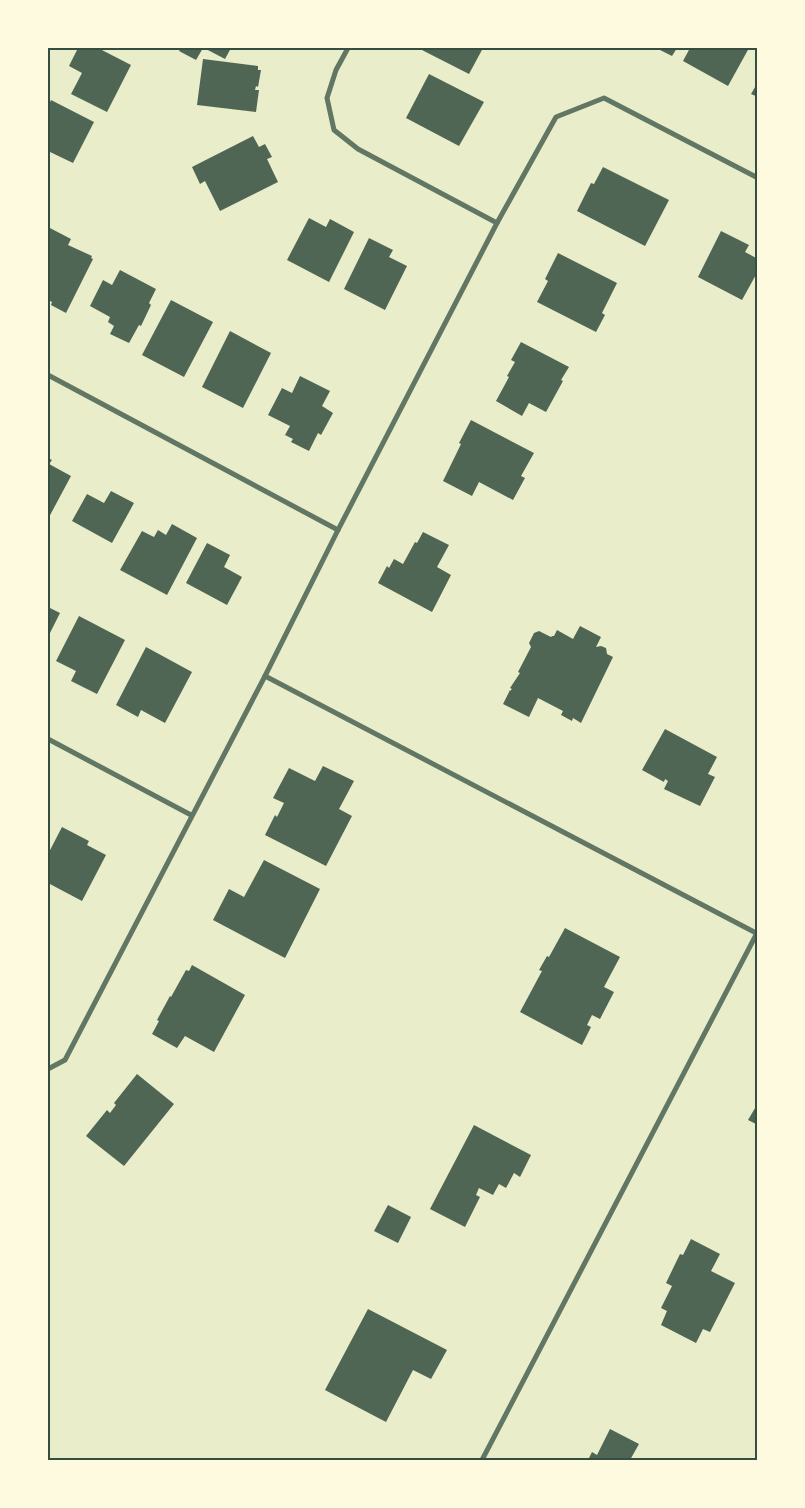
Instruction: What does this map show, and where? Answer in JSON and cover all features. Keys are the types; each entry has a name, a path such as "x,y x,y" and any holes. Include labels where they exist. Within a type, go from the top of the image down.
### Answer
{"street":[{"path":"348,48 336,70 327,98 334,130 358,149 497,223"},
{"path":"48,1069 65,1060 265,676 338,530 497,223 556,116 604,98 758,178"},
{"path":"48,375 338,530"},
{"path":"265,676 757,934 482,1460"},
{"path":"48,739 191,815"}],"building":[{"path":"78,48 98,48 131,65 107,112 71,94 82,73 69,66"},
{"path":"181,48 203,48 196,60 179,51"},
{"path":"204,48 231,48 225,59"},
{"path":"418,48 483,48 469,74"},
{"path":"656,48 677,48 672,56"},
{"path":"690,48 749,48 728,86 683,61"},
{"path":"203,59 258,66 258,70 261,70 258,87 256,86 255,90 259,90 256,112 197,105"},
{"path":"429,74 484,102 459,146 406,118"},
{"path":"758,82 758,97 751,94"},
{"path":"51,100 94,122 73,163 48,151 48,107"},
{"path":"253,136 259,147 265,144 272,157 267,159 278,182 220,211 205,181 200,184 192,167"},
{"path":"603,167 669,200 645,246 577,211 591,183 594,184"},
{"path":"309,218 326,227 330,219 354,232 329,282 287,260"},
{"path":"48,227 71,239 68,245 92,256 91,258 93,259 66,313 51,305 52,302 48,300"},
{"path":"721,231 749,245 745,252 758,259 758,271 742,300 698,277"},
{"path":"369,238 393,250 389,257 407,266 385,310 344,289"},
{"path":"558,253 617,283 602,313 605,315 596,332 537,302 548,281 545,279"},
{"path":"120,270 156,289 141,326 139,325 129,343 110,334 114,326 108,322 110,317 90,306 103,280 112,285"},
{"path":"171,300 213,322 184,377 142,355"},
{"path":"230,331 271,353 243,408 202,387"},
{"path":"521,342 569,367 546,412 529,403 522,416 496,401 509,377 507,376 515,362 511,360"},
{"path":"300,376 330,391 322,406 333,413 321,435 318,433 309,451 291,442 293,439 285,435 290,426 268,415 282,388 292,393"},
{"path":"471,420 534,453 521,476 525,478 513,500 479,482 472,496 443,481"},
{"path":"48,458 52,460 49,464 71,476 48,519"},
{"path":"111,491 134,503 112,543 72,521 87,494 104,503"},
{"path":"172,524 197,538 167,595 120,570 142,531 154,537 158,530 166,535"},
{"path":"423,532 449,545 437,567 451,575 432,612 378,583 387,566 389,568 394,559 403,564"},
{"path":"207,543 230,555 224,567 242,577 227,605 186,583"},
{"path":"48,607 60,613 48,637"},
{"path":"79,616 125,640 97,694 71,681 76,671 56,661"},
{"path":"580,626 601,637 596,647 606,648 607,654 613,657 581,723 573,718 572,721 561,715 563,711 538,698 529,717 503,704 512,689 510,688 520,673 518,672 531,647 529,643 534,633 539,631 551,637 554,636 557,630 573,639"},
{"path":"146,647 192,672 165,723 141,710 138,717 116,705"},
{"path":"665,729 717,757 708,774 715,777 700,806 664,789 668,781 665,779 664,782 642,770"},
{"path":"323,766 354,781 339,809 352,816 326,866 265,835 275,815 277,817 284,803 273,798 289,768 315,781"},
{"path":"62,827 89,841 87,845 106,855 82,901 48,883 48,854"},
{"path":"264,860 320,889 285,958 213,920 229,889 244,897"},
{"path":"565,928 620,957 604,987 614,992 600,1019 592,1015 587,1025 591,1027 582,1045 520,1012 542,971 539,970 547,956 549,957"},
{"path":"192,965 245,995 214,1052 185,1036 177,1048 152,1034 170,996 186,970 189,971"},
{"path":"137,1074 174,1104 124,1166 86,1136 107,1110 110,1113 116,1105 114,1103"},
{"path":"758,1103 758,1125 748,1120"},
{"path":"474,1125 531,1155 520,1177 514,1173 506,1188 499,1184 493,1195 479,1188 476,1195 480,1197 465,1227 430,1209"},
{"path":"388,1205 411,1217 398,1243 374,1231"},
{"path":"691,1239 720,1254 711,1271 735,1283 710,1332 703,1329 696,1343 661,1325 667,1311 661,1308 672,1286 666,1283 680,1254 683,1255"},
{"path":"368,1309 447,1350 431,1379 413,1370 386,1422 325,1390"},
{"path":"610,1429 639,1444 630,1460 588,1460 592,1452 597,1455"}]}
